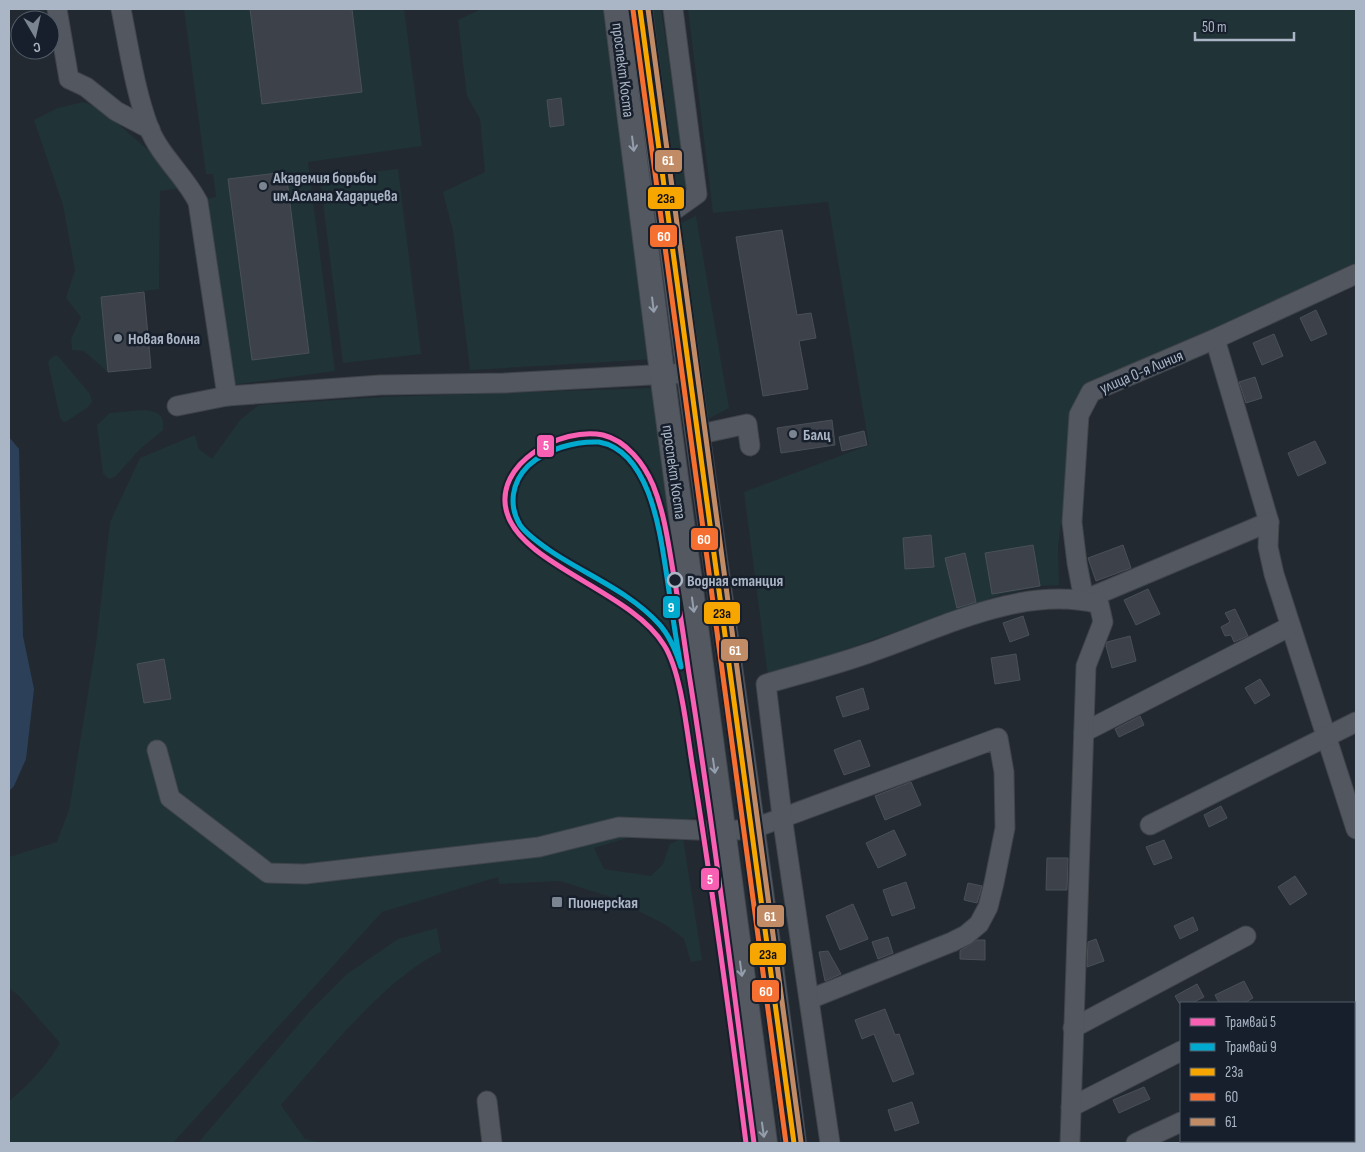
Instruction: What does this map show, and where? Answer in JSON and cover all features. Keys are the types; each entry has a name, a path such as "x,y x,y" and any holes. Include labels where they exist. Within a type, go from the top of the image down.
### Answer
{"main road":[{"name":"проспект Коста","path":"616,9 662,373 765,1143"},
{"name":"проспект Коста","path":"640,9 696,434 766,915 794,1143"}],"street":[{"path":"58,9 69,78 86,87 116,111 150,129"},
{"path":"121,9 150,129 178,174 190,187 198,202 227,396"},
{"path":"666,216 697,194 672,9"},
{"name":"улица 0-я Линия","path":"1084,600 1072,522 1079,415 1091,392 1356,276"},
{"path":"1215,339 1269,522 1268,547 1289,627 1356,830"},
{"path":"177,406 227,396 380,385 504,383 688,372"},
{"path":"696,434 747,424 750,446"},
{"path":"1084,600 1269,522"},
{"path":"830,1143 782,816 766,684 867,654 970,616 1041,598 1084,600 1099,604 1103,622 1086,666 1070,1143"},
{"path":"1084,732 1289,627"},
{"path":"1150,825 1356,722"},
{"path":"157,750 170,798 268,873 305,874 539,847 619,827 723,831 752,829 782,816 998,738 1004,772 1005,828 988,906 979,924 966,935 952,942 810,999"},
{"path":"1073,1028 1246,936"},
{"path":"1071,1107 1180,1052"},
{"path":"487,1101 492,1143"},
{"path":"1136,1143 1180,1122"}],"green space":[{"name":"Академия борьбы им.Аслана Хадарцева","path":"184,9 404,9 422,146 308,162 335,371 231,385 206,199 216,197 213,174 206,174"},
{"path":"481,9 610,9 656,359 470,370 453,231 443,192 485,172 480,119 467,96 458,20"},
{"path":"648,9 661,9 687,184 687,191 680,195 674,193"},
{"path":"688,9 1356,9 1356,268 1078,398 1058,547 1059,585 1040,586 1000,595 768,677 744,492 869,445 828,202 713,213"},
{"path":"83,102 100,108 190,187 160,191 159,289 101,297 108,372 84,351 72,350 71,339 81,317 66,298 75,270 63,205 34,120 58,108"},
{"path":"398,169 421,354 343,363 320,178"},
{"path":"696,216 729,408 710,418 704,416 677,225"},
{"path":"57,355 90,394 92,402 88,407 66,422 62,421 60,417 48,362"},
{"path":"653,388 706,814 594,848 604,869 651,876 663,864 670,844 683,838 702,960 691,962 684,939 666,925 611,897 560,881 499,884 498,877 382,912 173,1143 9,1143 9,1101 37,1074 60,1043 20,997 9,988 9,857 57,842 69,810 96,644 110,522 140,458 195,435 199,449 212,459 240,420 259,405 384,397"},
{"path":"142,410 155,412 161,416 163,430 140,449 115,477 109,479 103,473 97,425 110,413"},
{"path":"437,928 441,952 420,964 377,999 335,1043 281,1105 305,1139 323,1143 198,1143 310,1011 347,974 398,939"}],"water":[{"path":"9,437 19,449 23,636 34,689 26,759 14,786 9,791"}],"building":[{"path":"250,9 352,9 362,92 262,104"},
{"path":"561,98 564,125 550,127 547,100"},
{"path":"286,172 309,353 252,360 228,179"},
{"path":"782,230 797,315 811,313 816,338 799,341 808,389 763,396 736,237"},
{"path":"144,292 151,368 108,372 101,297"},
{"path":"1316,310 1327,334 1311,341 1300,318"},
{"path":"1274,334 1283,356 1262,365 1253,343"},
{"path":"1255,377 1262,398 1246,403 1239,382"},
{"path":"832,420 835,445 781,453 777,428"},
{"path":"864,431 867,445 842,451 839,437"},
{"path":"1315,441 1326,463 1298,476 1288,453"},
{"path":"931,535 934,567 905,569 903,538"},
{"path":"1033,545 1040,586 992,594 985,553"},
{"path":"1123,545 1131,568 1096,581 1088,558"},
{"path":"965,553 976,602 957,608 945,558"},
{"path":"1148,589 1160,614 1136,625 1124,600"},
{"path":"1235,609 1248,636 1234,642 1231,635 1225,636 1221,627 1230,622 1225,613"},
{"path":"1023,616 1029,635 1010,642 1003,623"},
{"path":"1130,636 1136,661 1112,668 1106,646 1107,642"},
{"path":"1016,654 1020,680 995,684 991,658"},
{"path":"164,659 171,699 144,703 137,664"},
{"path":"1260,679 1270,695 1255,704 1245,688"},
{"path":"863,688 869,709 843,717 836,697"},
{"path":"1140,716 1144,725 1119,737 1115,729"},
{"path":"860,740 870,766 844,775 834,750"},
{"path":"911,782 921,805 885,820 875,796"},
{"path":"1221,806 1227,818 1209,827 1204,815"},
{"path":"894,830 906,855 878,868 866,843"},
{"path":"1164,840 1172,858 1154,865 1146,847"},
{"path":"1047,858 1068,858 1067,890 1046,890"},
{"path":"1295,876 1307,894 1290,905 1278,887"},
{"path":"906,882 915,908 892,916 883,890"},
{"path":"968,883 982,886 977,903 964,900"},
{"path":"853,904 868,939 840,950 826,916"},
{"path":"1193,917 1198,930 1180,939 1174,926"},
{"path":"888,937 893,953 878,959 872,942"},
{"path":"1096,939 1104,961 1087,967 1088,942"},
{"path":"977,940 985,940 985,960 960,959 960,951"},
{"path":"828,951 841,974 825,981 819,952"},
{"path":"1244,981 1253,998 1246,1002 1218,1002 1215,995"},
{"path":"1197,984 1204,997 1194,1002 1179,1003 1175,996"},
{"path":"885,1009 895,1035 899,1034 914,1074 893,1082 874,1034 862,1039 855,1020"},
{"path":"1144,1087 1150,1099 1119,1113 1113,1100"},
{"path":"912,1102 919,1123 895,1131 888,1110"}],"tram line":[{"name":"5","path":"746,1143 686,722 680,688 670,657 664,645 648,626 628,609 533,548 517,531 507,513 505,495 510,479 520,464 534,452 569,436 603,435 620,442 634,454 645,469 657,495 663,516 707,791 754,1143"},
{"name":"9","path":"599,442 617,449 632,462 643,480 651,501 662,545 681,667 675,650 666,634 647,612 620,592 541,545 523,529 516,517 513,502 515,486 528,466 543,455 561,447 599,442"}],"transit line":[{"name":"23a","path":"640,9 794,1143"},
{"name":"61","path":"648,9 801,1142"},
{"name":"60","path":"633,10 786,1143"}],"place":[{"name":"Академия борьбы им.Аслана Хадарцева","path":"263,186"},
{"name":"Новая волна","path":"118,338"},
{"name":"Балц","path":"793,434"},
{"name":"Водная станция","path":"675,580"},
{"name":"Пионерская","path":"557,902"}]}
